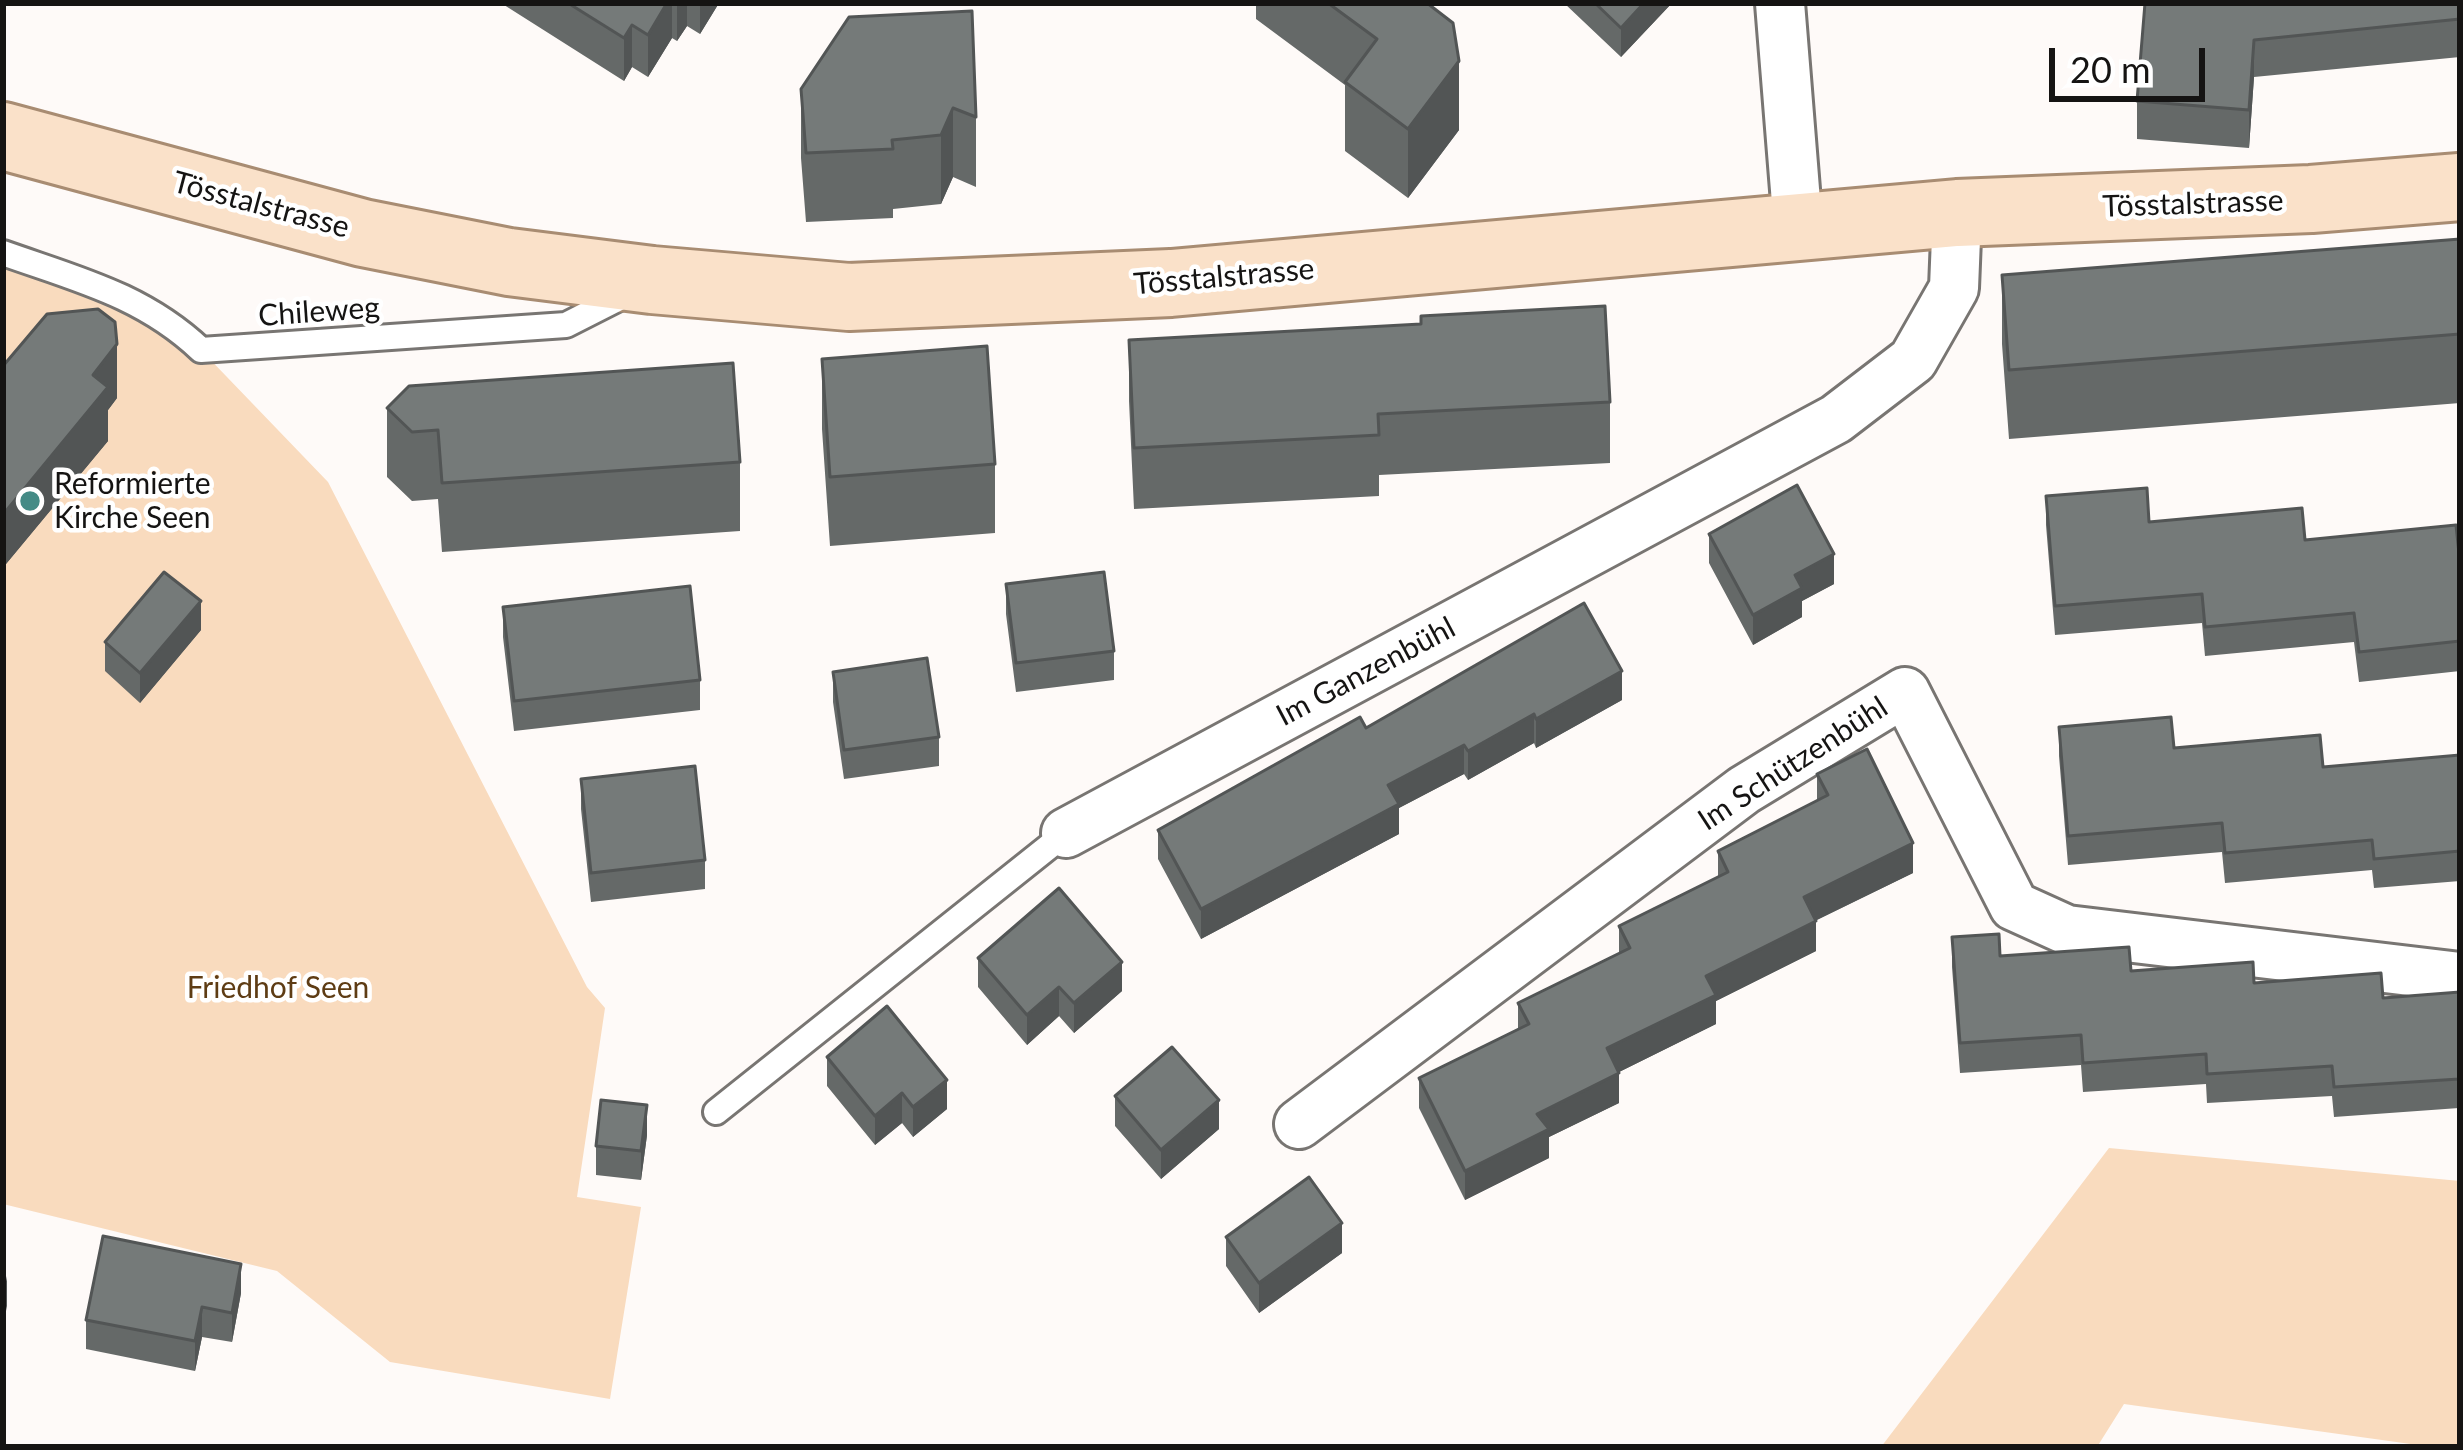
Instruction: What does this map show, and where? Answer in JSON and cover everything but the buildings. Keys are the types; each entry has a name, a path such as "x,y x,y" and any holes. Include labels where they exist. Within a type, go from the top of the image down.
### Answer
{"main road":[{"name":"Tösstalstrasse","path":"3,136 363,233 509,262 849,297 1148,284 1957,213 2311,199 2460,187"}],"street":[{"path":"1780,3 1798,227"},
{"name":"Im Ganzenbühl","path":"1066,833 1837,419 1913,360 1954,288 1957,213"},
{"name":"Im Schützenbühl","path":"1299,1124 1744,790 1906,692 2014,906 2067,931 2460,977"}],"lane":[{"name":"Chileweg","path":"3,253 129,298 171,321 201,350 566,325 652,280"},
{"name":"Im Ganzenbühl","path":"716,1112 1066,833"}],"green space":[{"name":"Friedhof Seen","path":"3,253 129,298 201,350 328,482 587,987 605,1008 577,1197 641,1207 610,1399 390,1362 277,1271 3,1204"},
{"path":"2109,1148 2460,1181 2460,1447 2124,1404 2097,1447 1881,1447"}],"place":[{"name":"Reformierte Kirche Seen","path":"30,501"}]}
